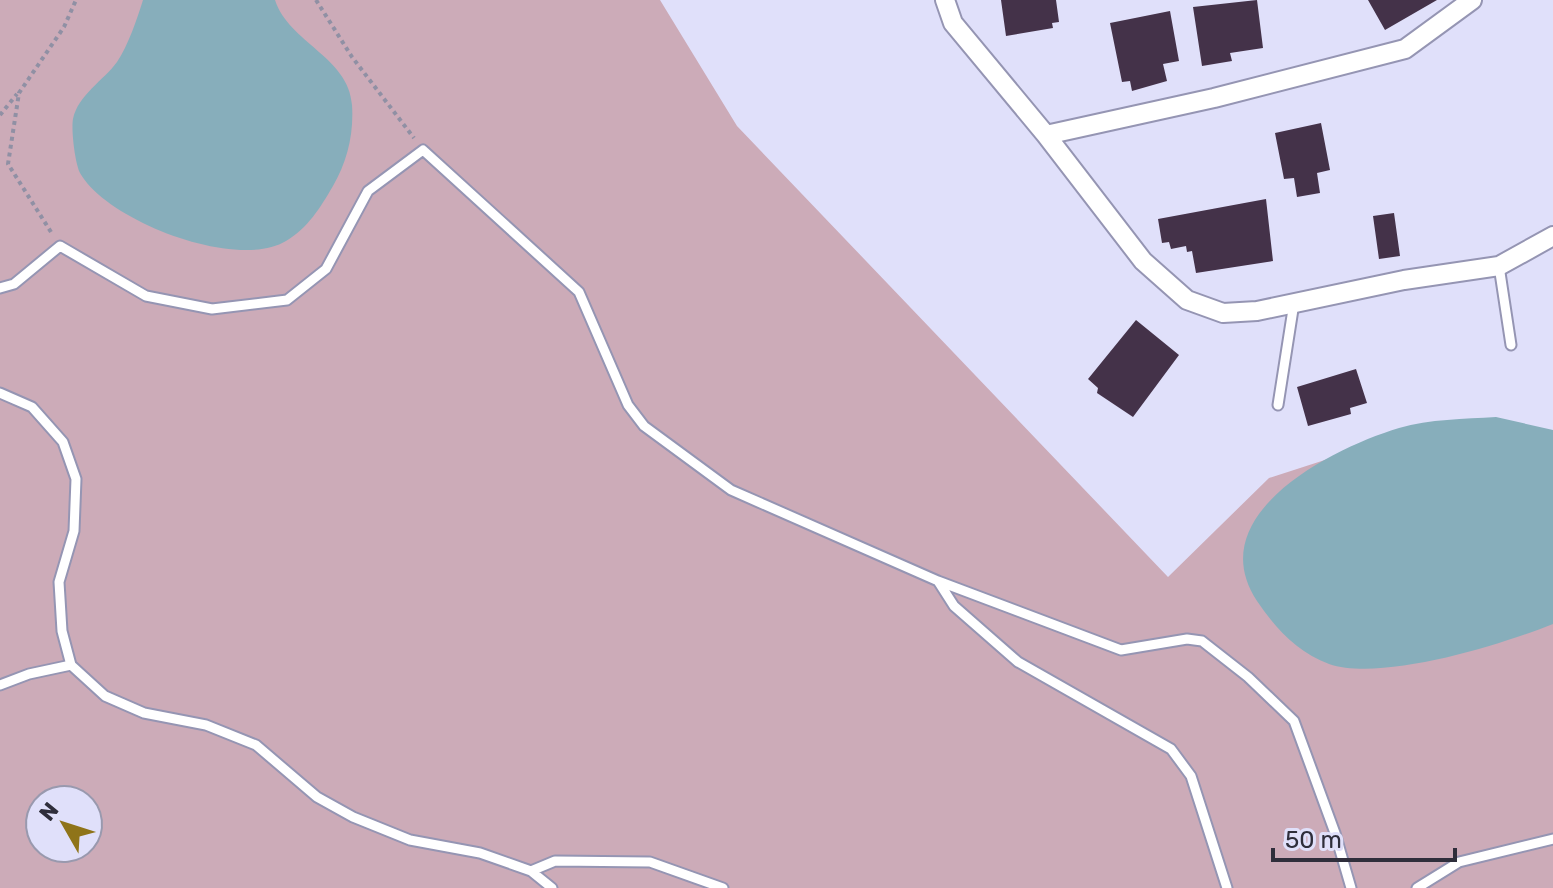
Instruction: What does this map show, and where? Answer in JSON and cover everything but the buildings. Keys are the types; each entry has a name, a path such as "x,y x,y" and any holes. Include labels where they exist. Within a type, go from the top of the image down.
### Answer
{"street":[{"path":"945,0 953,23 1046,135 1143,261 1164,284 1187,300 1223,313 1294,303 1404,280 1499,266 1553,236"},
{"path":"1046,135 1214,98 1405,49 1472,0"}],"lane":[{"path":"0,288 14,284 60,246 146,296 212,309 287,300 326,269 368,191 423,150 579,292 628,405 644,426 731,490 938,581 1121,650 1187,639 1202,641 1248,677 1294,721 1335,833 1351,888"},
{"path":"1499,266 1511,345"},
{"path":"1278,405 1294,303"},
{"path":"0,393 32,407 63,442 76,479 74,531 59,582 62,631 71,665 105,696 144,713 206,725 256,745 317,797 353,817 410,840 480,853 531,871 552,888"},
{"path":"938,581 954,606 1018,662 1171,749 1191,776 1227,888"},
{"path":"0,685 71,665"},
{"path":"1417,888 1459,862 1553,839"},
{"path":"531,871 555,861 650,862 723,888"}],"path":[{"path":"0,115 19,93 64,27 76,0"},
{"path":"316,0 352,57 423,150"},
{"path":"19,93 8,164 60,246"}],"shaded area":[{"path":"0,0 660,0 737,126 1168,577 1269,478 1405,434 1553,442 1553,888 0,888"}],"water":[{"path":"143,0 275,0 293,28 341,74 352,105 351,137 346,157 318,210 301,230 286,241 264,249 237,250 175,236 144,224 117,208 95,191 80,173 73,138 76,110 121,56"},
{"path":"1496,417 1553,430 1553,624 1504,642 1441,659 1409,665 1352,668 1329,664 1307,653 1271,621 1257,601 1244,570 1246,540 1259,514 1282,490 1341,451 1399,428 1435,421"}]}
